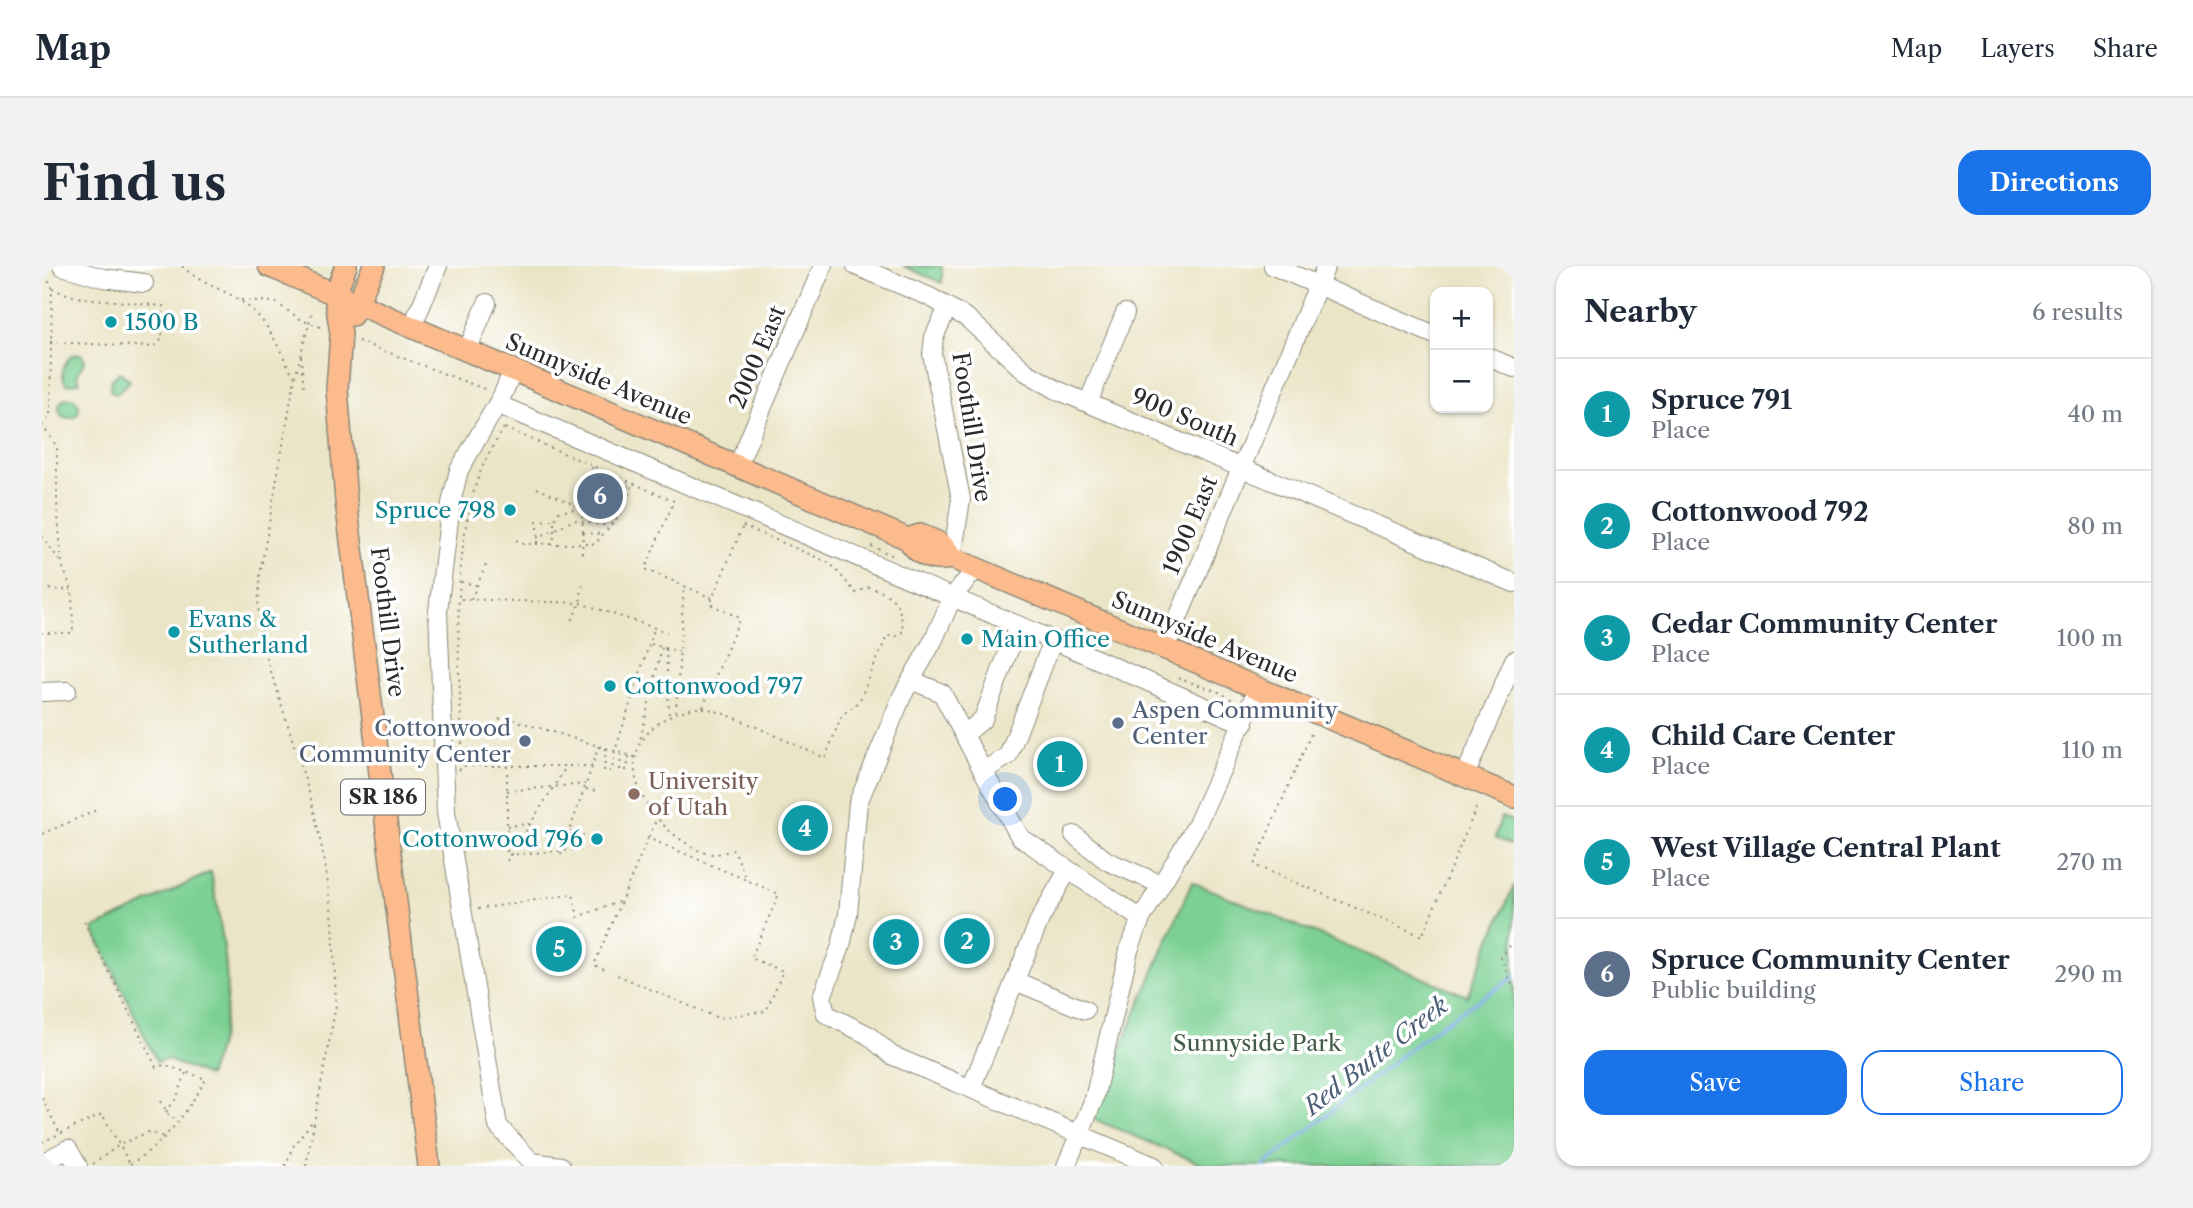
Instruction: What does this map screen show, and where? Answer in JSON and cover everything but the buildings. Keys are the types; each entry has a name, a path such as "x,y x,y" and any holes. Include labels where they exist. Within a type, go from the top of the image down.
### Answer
{"main road":[{"name":"SR 186","path":"335,294 346,266"},
{"name":"SR 186","path":"358,304 374,266"},
{"name":"Sunnyside Avenue","path":"274,267 908,539 915,551 939,561 952,558 1514,797"},
{"name":"Foothill Drive","path":"335,294 341,334 337,389 346,500 426,1161"},
{"name":"Foothill Drive","path":"341,334 358,304"}],"street":[{"path":"62,266 103,278 144,283"},
{"path":"412,327 438,266"},
{"name":"2000 East","path":"737,467 823,266"},
{"name":"900 South","path":"856,266 967,318 1026,372 1088,403 1514,583"},
{"path":"1273,266 1430,333"},
{"name":"1900 East","path":"1165,649 1326,266"},
{"path":"467,351 487,303"},
{"name":"Foothill Drive","path":"948,307 934,337 932,354 961,499 952,558"},
{"path":"1088,403 1125,313"},
{"path":"1493,359 1514,368"},
{"path":"513,370 495,398 459,470 451,503 439,611 438,648 446,812 498,1126 532,1162 561,1166"},
{"path":"495,398 1244,724"},
{"path":"976,569 953,596 911,680 858,803 848,914 841,946 822,997 826,1014 868,1035 891,1055 1154,1166"},
{"path":"964,734 983,719 1018,626"},
{"path":"983,771 1008,756 1053,640"},
{"path":"1465,776 1514,660"},
{"path":"911,680 942,694 1020,836 1141,919"},
{"path":"1066,1166 1101,1075 1129,950 1141,919 1197,824 1258,688"},
{"path":"42,692 67,691"},
{"path":"1074,835 1107,861 1160,884"},
{"path":"971,1088 1040,919 1068,870"},
{"path":"1014,981 1085,1010"},
{"path":"42,1163 68,1149 78,1166"}],"path":[{"path":"182,266 211,288 240,300 275,302 317,325"},
{"path":"42,278 52,284 50,417 42,424 57,447 57,503 62,565"},
{"path":"50,342 153,347 162,339 163,306 76,297 52,289"},
{"path":"240,300 271,328 295,377"},
{"path":"306,1166 336,1005 333,921 312,802 265,652 258,608 260,574 295,377 312,312"},
{"path":"373,347 435,368 495,398"},
{"path":"300,351 304,389"},
{"path":"494,424 674,501 645,569 712,598"},
{"path":"504,428 477,483 461,582 458,643 463,766 592,766"},
{"path":"593,466 591,470 628,486 616,519"},
{"path":"516,540 537,544 595,544 616,519 633,483"},
{"path":"537,488 582,508"},
{"path":"582,508 582,554"},
{"path":"554,544 554,520 559,512 582,508"},
{"path":"703,708 740,618 710,604 750,509"},
{"path":"537,538 583,519 610,526"},
{"path":"537,544 537,521 554,520"},
{"path":"639,747 653,727 669,716 703,708 825,758 842,715 859,702 887,636 898,636 903,631 901,610 889,595 868,587 856,593 830,563 743,526"},
{"path":"583,534 604,534"},
{"path":"42,536 62,565 72,590 73,633 42,633"},
{"path":"42,545 48,545"},
{"path":"471,599 486,565"},
{"path":"461,582 477,585"},
{"path":"572,620 580,603 583,582"},
{"path":"676,713 684,586"},
{"path":"42,589 72,590"},
{"path":"460,599 580,603 667,632"},
{"path":"606,748 604,771 612,771 614,751 654,628"},
{"path":"649,643 680,653"},
{"path":"664,648 669,716"},
{"path":"664,648 636,757 639,791 656,819 698,851 713,854 734,850 747,880"},
{"path":"499,719 507,718 636,757"},
{"path":"1311,734 1254,865 1422,936 1478,804"},
{"path":"561,853 599,746"},
{"path":"621,753 620,770 627,770 629,755"},
{"path":"507,766 507,855 561,853 585,849"},
{"path":"507,861 567,766"},
{"path":"507,792 586,784"},
{"path":"585,789 597,791"},
{"path":"42,834 99,809"},
{"path":"604,969 594,965 656,819"},
{"path":"507,826 530,824"},
{"path":"568,832 584,835"},
{"path":"617,975 718,1017 766,1011 783,971 751,958 779,894 648,838"},
{"path":"471,910 573,894 578,917 621,901"},
{"path":"42,1142 102,1114 129,1165 165,1138 180,1121 206,1079 165,1065 156,1067 83,921"},
{"path":"1514,940 1502,958 1514,990"},
{"path":"166,1112 176,1100 187,1072"},
{"path":"42,1098 60,1134"},
{"path":"161,1101 166,1112 180,1121"},
{"path":"285,1166 294,1145 315,1118"},
{"path":"91,1166 120,1145 148,1132 158,1133 165,1138"}],"green space":[{"path":"903,266 942,266 942,283"},
{"path":"81,354 85,360 77,375 80,382 67,385 63,377 64,366 72,355"},
{"path":"120,372 130,381 116,394 110,391 111,380"},
{"path":"69,398 76,401 79,408 76,415 69,418 62,415 59,408 62,401"},
{"path":"1501,817 1514,822 1514,846 1495,838"},
{"path":"211,872 224,950 226,998 218,1049 208,1076 166,1059 157,1062 93,929"},
{"name":"Sunnyside Park","path":"1192,882 1467,996 1514,885 1514,1166 1206,1166 1091,1118"}],"waterway":[{"name":"Red Butte Creek","path":"1263,1166 1436,1028 1514,977"}],"place":[{"name":"1500 B","path":"111,322"},
{"name":"Spruce Community Center","path":"600,496"},
{"name":"Spruce 798","path":"510,510"},
{"name":"Evans & Sutherland","path":"174,632"},
{"name":"Main Office","path":"967,639"},
{"name":"Cottonwood 797","path":"610,686"},
{"name":"Aspen Community Center","path":"1118,723"},
{"name":"Cottonwood Community Center","path":"525,741"},
{"name":"Spruce 791","path":"1060,764"},
{"name":"University of Utah","path":"634,794"},
{"name":"Child Care Center","path":"805,828"},
{"name":"Cottonwood 796","path":"597,839"},
{"name":"Cottonwood 792","path":"967,941"},
{"name":"Cedar Community Center","path":"896,942"},
{"name":"West Village Central Plant","path":"559,949"}]}
